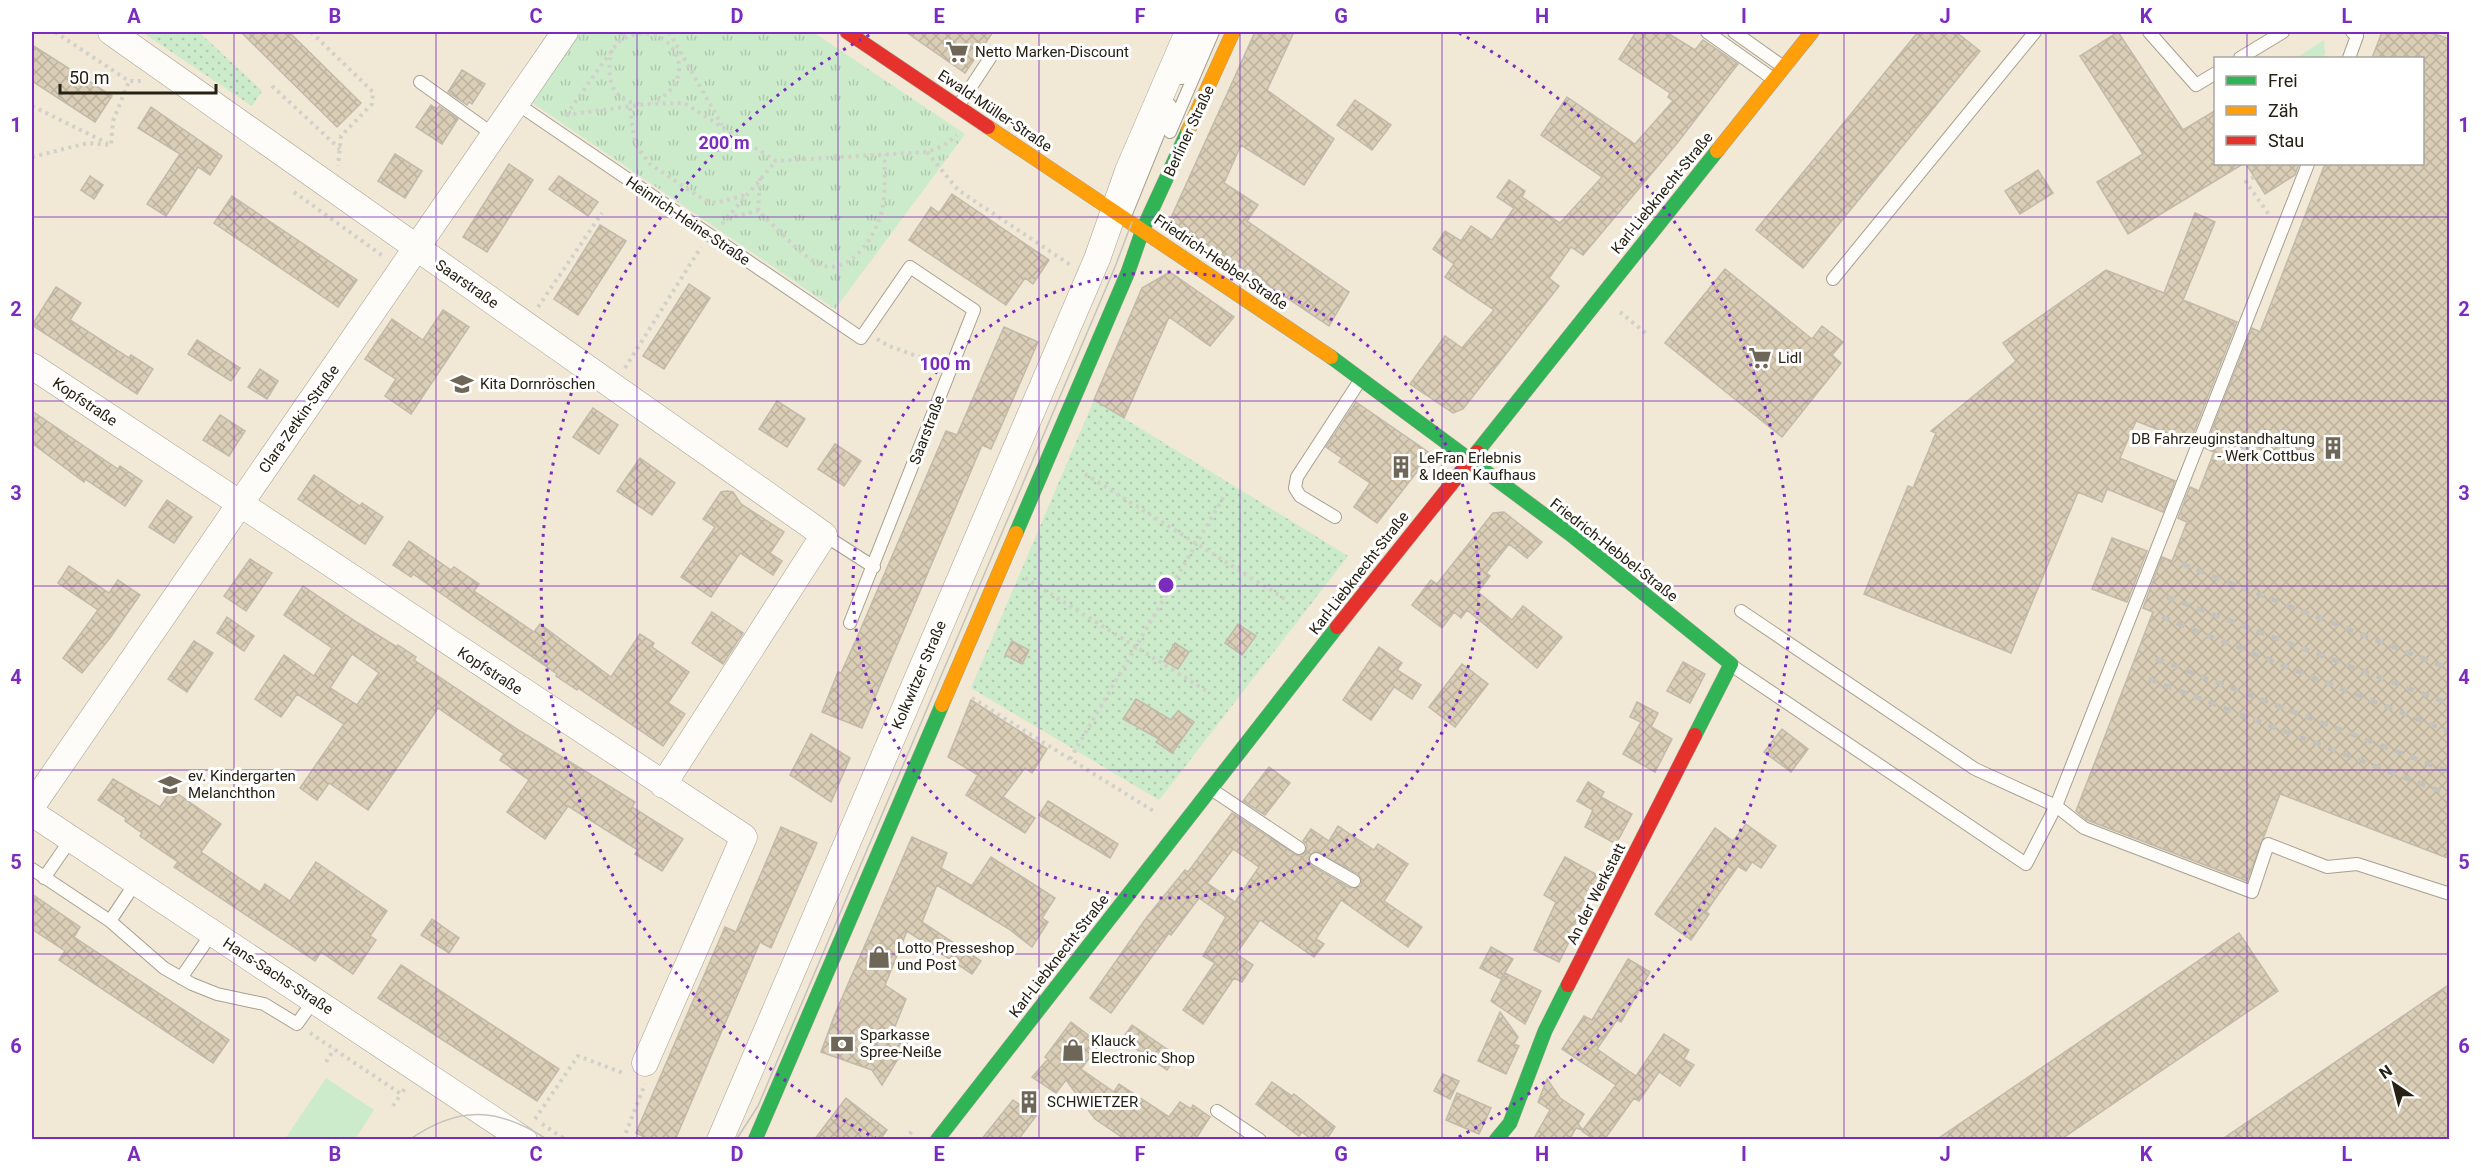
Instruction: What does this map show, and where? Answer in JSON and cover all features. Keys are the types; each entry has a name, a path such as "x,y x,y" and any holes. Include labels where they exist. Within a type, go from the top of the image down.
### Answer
{"street":[{"name":"Saarstraße","path":"111,32 824,535"},
{"name":"Clara-Zetkin-Straße","path":"32,806 566,32"},
{"name":"Ewald-Müller-Straße","path":"847,32 1128,219"},
{"path":"1128,219 1188,32"},
{"name":"Berliner Straße","path":"1128,219 1233,32"},
{"name":"Karl-Liebknecht-Straße","path":"937,1140 1470,459 1812,32"},
{"name":"Friedrich-Hebbel-Straße","path":"1128,219 1362,378 1570,534 1731,664"},
{"name":"Kolkwitzer Straße","path":"720,1140 1097,259 1128,219"},
{"name":"Kolkwitzer Straße","path":"755,1140 1128,272 1128,219"},
{"name":"Kopfstraße","path":"32,366 239,506 744,837 645,1063"},
{"path":"663,785 824,535"},
{"name":"An der Werkstatt","path":"1496,1140 1510,1123 1545,1030 1731,664"},
{"name":"Hans-Sachs-Straße","path":"32,813 314,1000 523,1133"}],"lane":[{"path":"1128,219 1202,32"},
{"path":"1128,219 1213,32"},
{"path":"1707,32 1773,79"},
{"path":"1734,32 1783,67"},
{"path":"1833,279 2035,32"},
{"path":"2149,32 2196,85 2214,74"},
{"path":"2242,57 2283,32"},
{"path":"2349,57 2358,33"},
{"path":"959,106 990,58"},
{"path":"420,82 494,135"},
{"name":"Heinrich-Heine-Straße","path":"516,103 861,338"},
{"path":"2056,806 2308,165"},
{"name":"Saarstraße","path":"850,623 974,310 910,267 861,338"},
{"path":"1335,517 1300,496 1295,488 1297,477 1362,378"},
{"name":"Saarstraße","path":"824,535 874,567"},
{"path":"1741,610 1975,769 2056,806 2084,828 2252,892 2268,844 2327,867 2357,864 2450,894"},
{"name":"Friedrich-Hebbel-Straße","path":"1731,664 2026,864 2056,806"},
{"path":"1210,789 1299,848"},
{"path":"45,878 71,839"},
{"path":"1316,859 1354,881"},
{"path":"32,869 110,921 164,968 181,978 217,994 264,1004 297,1024 314,1000"},
{"path":"110,921 136,882"},
{"path":"181,978 212,933"},
{"path":"1217,1111 1260,1140"},
{"path":"1509,1140 1510,1123"}],"path":[{"path":"311,32 373,92 372,104 341,136 334,190"},
{"path":"555,130 625,32"},
{"path":"566,115 630,108 664,98 673,89 679,72 676,53 667,40 653,33 638,32 618,42"},
{"path":"669,32 722,125"},
{"path":"612,50 607,71 612,87 621,97 646,104 684,103 777,161 927,152 943,146 957,135 971,114"},
{"path":"111,145 113,121 129,81"},
{"path":"272,86 340,149"},
{"path":"32,106 111,145"},
{"path":"630,108 635,144 650,164 704,200 716,203 746,195"},
{"path":"32,158 88,143 111,145"},
{"path":"927,152 958,190 1076,268"},
{"path":"758,212 817,263 832,268 847,263 872,238 882,209 885,154"},
{"path":"613,386 711,236 777,161"},
{"path":"2254,177 2246,182 2281,231"},
{"path":"758,212 760,178"},
{"path":"726,218 758,212"},
{"path":"525,325 602,213"},
{"path":"1620,312 1648,335"},
{"path":"886,344 951,368"},
{"path":"1085,474 1285,599"},
{"path":"1070,759 1226,493"},
{"path":"1025,578 1210,693"},
{"path":"963,692 1155,812"},
{"path":"326,1062 334,1049"},
{"path":"523,1133 578,1056 646,1081 623,1140"},
{"path":"393,1106 401,1094"}],"green space":[{"path":"142,32 199,32 262,91 252,106"},
{"path":"578,32 813,32 965,134 835,309 531,102"},
{"path":"2324,40 2325,57 2298,57"},
{"path":"1094,400 1348,556 1159,800 971,688"},
{"path":"326,1078 374,1110 355,1139 285,1139"}],"building":[{"path":"241,32 289,32 361,103 337,127"},
{"name":"Netto Marken-Discount","path":"906,32 993,32 965,73"},
{"path":"1255,32 1294,32 1267,90 1334,139 1304,185 1241,145 1224,183 1258,205 1247,221 1349,292 1329,326 1170,220"},
{"path":"1636,32 1666,32 1695,50 1703,40 1738,64 1678,142 1583,255 1571,247 1549,278 1559,286 1463,409 1453,413 1410,384 1445,336 1462,348 1494,310 1445,277 1454,264 1433,249 1445,231 1461,241 1471,226 1492,240 1514,208 1497,197 1509,180 1525,191 1522,197 1560,223 1602,177 1541,135 1567,97 1635,144 1673,101 1668,97 1670,93 1619,59"},
{"path":"1918,32 1956,32 1980,51 1803,268 1756,230"},
{"path":"2118,32 2183,130 2214,111 2214,165 2241,165 2128,234 2097,182 2143,154 2080,56"},
{"name":"DB Fahrzeuginstandhaltung - Werk Cottbus","path":"2382,32 2429,32 2450,39 2450,859 2280,794 2247,881 2087,820 2076,811 2153,612 2143,608 2162,557 2172,561 2187,522 2178,518 2190,487 2199,491 2214,452 2205,448 2252,328 2260,332 2325,165 2424,165 2424,57 2372,57"},
{"path":"32,45 112,96 95,122 32,81"},
{"path":"462,70 485,84 472,104 469,102 467,105 448,92"},
{"path":"1355,100 1391,125 1372,150 1337,125"},
{"path":"431,105 437,109 439,106 458,119 442,144 416,127"},
{"path":"151,107 222,156 210,175 198,167 166,216 147,204 180,154 138,128"},
{"path":"395,154 422,171 405,198 378,181"},
{"path":"509,164 533,180 487,252 463,237"},
{"path":"2247,165 2299,165 2295,175 2265,194"},
{"path":"2038,170 2053,193 2020,214 2005,191"},
{"path":"90,176 103,185 94,199 81,190"},
{"path":"559,176 598,202 588,216 549,189"},
{"path":"952,194 1049,260 1033,284 1025,278 1006,305 909,240 931,207 939,213"},
{"path":"232,196 357,280 338,307 214,223"},
{"path":"2195,213 2215,222 2183,300 2237,322 2190,442 2136,421 2120,458 2175,481 2163,512 2107,489 2102,502 2078,492 2011,653 1864,594 1908,486 1913,488 1936,433 1931,431 2016,361 2003,343 2106,270 2164,293"},
{"path":"600,225 626,241 578,315 554,299"},
{"path":"1725,269 1812,339 1822,326 1843,342 1832,355 1841,363 1782,437 1665,343"},
{"path":"1170,272 1234,317 1210,346 1169,317 1124,418 1094,400 1142,288"},
{"path":"689,284 710,298 664,369 643,356"},
{"path":"56,287 81,303 70,320 129,358 131,355 153,369 137,394 32,325"},
{"path":"443,310 469,327 411,414 385,396 396,379 365,359 392,319 423,340"},
{"path":"1004,327 1038,342 991,449 982,445 862,728 822,712 838,672 841,673 859,633 946,431 957,435"},
{"path":"197,340 240,368 231,381 188,354"},
{"path":"260,369 278,381 267,399 248,387"},
{"path":"777,401 805,419 787,447 759,429"},
{"path":"1356,402 1431,454 1377,523 1354,507 1370,483 1339,462 1342,458 1326,447"},
{"path":"593,408 618,425 599,454 573,437"},
{"path":"32,411 118,469 120,466 142,481 125,506 85,479 84,482 32,443"},
{"path":"220,415 245,431 229,456 203,440"},
{"path":"835,444 861,461 844,486 818,469"},
{"path":"640,458 675,483 652,515 617,491"},
{"path":"314,475 360,506 362,503 383,517 365,544 298,499"},
{"path":"721,492 733,492 741,504 784,532 770,553 782,561 773,575 740,553 711,597 681,577 715,527 703,519"},
{"path":"167,500 192,517 174,543 149,527"},
{"path":"1504,512 1542,542 1527,558 1509,544 1486,573 1490,576 1478,592 1512,620 1523,606 1562,637 1537,668 1467,610 1461,618 1454,612 1442,628 1412,605 1431,580 1437,584 1493,513"},
{"path":"2112,538 2147,551 2127,602 2092,589"},
{"path":"409,541 451,570 454,567 479,584 474,591 534,632 540,624 611,677 640,634 654,643 652,647 689,672 668,703 685,714 663,746 578,688 577,690 556,676 557,674 413,574 411,577 393,565"},
{"path":"250,559 272,573 246,611 224,596"},
{"path":"69,566 109,593 118,580 140,595 82,673 63,658 98,610 58,583"},
{"path":"303,586 358,623 416,657 414,660 520,731 635,802 632,807 683,839 662,871 635,854 638,850 568,806 545,839 507,812 529,780 500,760 504,754 438,708 368,810 329,783 317,800 300,788 344,724 297,694 281,717 255,699 284,655 314,676 332,648 284,615","holes":["352,654 379,673 357,705 330,688"]},
{"path":"712,612 743,633 723,664 692,643"},
{"path":"227,617 254,636 244,651 217,633"},
{"path":"1238,624 1256,636 1242,655 1225,643"},
{"path":"194,641 213,653 187,692 168,679"},
{"path":"1012,641 1029,650 1022,664 1005,655"},
{"path":"1175,643 1189,652 1178,669 1164,661"},
{"path":"1379,647 1402,663 1397,670 1421,685 1412,699 1394,687 1371,720 1343,700"},
{"path":"1683,662 1705,674 1690,703 1667,691"},
{"path":"1462,664 1488,684 1455,727 1429,707"},
{"path":"1136,699 1171,720 1178,711 1194,722 1172,753 1156,742 1159,739 1123,719"},
{"path":"971,700 1047,749 1032,773 1025,768 1003,797 1035,818 1025,833 966,795 978,775 948,757"},
{"path":"1637,702 1658,713 1651,727 1672,739 1655,772 1623,754 1641,722 1630,717"},
{"path":"1782,729 1808,749 1791,772 1764,752"},
{"path":"811,734 850,758 831,802 790,775"},
{"path":"1269,767 1290,783 1265,815 1243,801"},
{"path":"113,779 160,807 172,790 221,824 201,852 260,892 265,884 290,901 316,862 387,911 370,936 376,940 353,974 321,952 315,961 174,867 178,862 140,836 142,833 125,821 126,818 98,800"},
{"path":"1588,782 1604,792 1601,797 1632,814 1616,844 1585,827 1593,810 1577,801"},
{"path":"1048,801 1118,844 1110,858 1039,815"},
{"path":"1232,813 1298,856 1306,852 1307,845 1303,841 1311,829 1329,841 1338,826 1374,850 1378,844 1408,864 1384,901 1422,927 1408,947 1341,900 1316,939 1324,944 1314,957 1260,920 1236,954 1253,965 1242,982 1234,978 1203,1024 1183,1010 1215,963 1203,956 1226,917 1199,898 1171,935 1169,933 1111,1013 1090,998 1147,917 1185,870 1188,872","holes":["1233,849 1259,867 1235,902 1207,883","1315,851 1358,874 1362,880 1361,886 1350,888 1312,866 1308,858"]},
{"path":"1746,824 1776,846 1761,868 1752,862 1746,871 1738,866 1706,912 1709,914 1691,940 1655,914 1715,828 1733,841"},
{"path":"781,827 817,843 771,948 760,942 675,1140 650,1140 636,1133 725,927 736,932"},
{"path":"912,837 947,853 941,868 972,886 991,857 1055,898 1042,918 1048,922 1032,947 1009,929 937,885 922,922 981,961 972,974 907,931 885,985 906,999 894,1029 910,1039 882,1085 872,1070 821,1052 835,1014"},
{"path":"1565,857 1601,877 1570,933 1573,934 1559,962 1534,950 1556,902 1544,895"},
{"path":"32,894 80,927 74,937 229,1040 213,1063 59,960 65,951 32,929"},
{"path":"432,919 459,938 449,953 421,935"},
{"path":"2239,933 2278,991 2060,1140 1936,1140"},
{"path":"1491,947 1513,959 1501,979 1480,968"},
{"path":"1628,959 1650,972 1621,1022 1617,1020 1597,1049 1636,1076 1664,1034 1689,1050 1684,1059 1694,1065 1680,1086 1659,1072 1639,1101 1634,1098 1604,1140 1595,1140 1582,1131 1616,1085 1562,1049 1584,1016 1592,1020"},
{"path":"401,965 559,1069 537,1101 378,998"},
{"path":"1505,973 1541,991 1525,1024 1491,1001"},
{"path":"2450,984 2450,1140 2221,1140"},
{"path":"1500,1012 1518,1037 1514,1044 1519,1046 1506,1074 1478,1061"},
{"path":"1071,1022 1100,1044 1081,1069 1114,1092 1119,1084 1169,1117 1180,1102 1191,1109 1193,1105 1210,1117 1195,1140 1126,1140 1095,1119 1066,1080 1056,1093 1032,1077 1048,1059 1045,1057"},
{"path":"1132,1025 1177,1056 1167,1070 1122,1039"},
{"path":"1443,1074 1459,1081 1450,1099 1434,1091"},
{"path":"1547,1079 1560,1098 1584,1114 1578,1124 1583,1130 1576,1128 1569,1140 1533,1140 1550,1110 1538,1102"},
{"path":"1272,1082 1292,1096 1294,1094 1335,1127 1326,1140 1312,1140 1302,1132 1299,1136 1256,1104"},
{"path":"1457,1093 1491,1108 1479,1134 1446,1120"},
{"path":"846,1098 887,1130 880,1140 814,1140"},
{"path":"1013,1100 1036,1116 1018,1140 981,1140"}],"tram line":[{"path":"736,1140 758,1106 1115,267 1132,222"},
{"path":"409,1140 445,1121 479,1114 512,1121 548,1140"}],"railway":[{"path":"2182,564 2450,669"},
{"path":"2167,597 2450,704"},
{"path":"2162,617 2450,732"},
{"path":"2156,659 2450,772"},
{"path":"2149,679 2450,795"}],"traffic: fast":[{"path":"1016,533 1128,272 1143,229 1188,131"},
{"path":"1477,452 1717,151"},
{"path":"1331,357 1570,534 1731,664 1695,735"},
{"path":"937,1140 1337,627"},
{"path":"755,1140 942,705"},
{"path":"1496,1140 1510,1123 1545,1031 1568,985"}],"traffic: slow":[{"path":"1188,131 1233,32"},
{"path":"1717,151 1812,32"},
{"path":"988,127 1331,357"},
{"path":"942,705 1016,533"}],"traffic: jam":[{"path":"847,32 988,127"},
{"path":"1337,627 1477,452"},
{"path":"1568,985 1695,735"}],"place":[{"name":"Netto Marken-Discount","path":"957,52"},
{"name":"Lidl","path":"1760,358"},
{"name":"Kita Dornröschen","path":"462,384"},
{"name":"DB Fahrzeuginstandhaltung - Werk Cottbus","path":"2333,448"},
{"name":"LeFran Erlebnis & Ideen Kaufhaus","path":"1401,467"},
{"name":"ev. Kindergarten Melanchthon","path":"170,785"},
{"name":"Lotto Presseshop und Post","path":"879,957"},
{"name":"Sparkasse Spree-Neiße","path":"842,1044"},
{"name":"Klauck Electronic Shop","path":"1073,1050"},
{"name":"SCHWIETZER","path":"1029,1102"}]}
